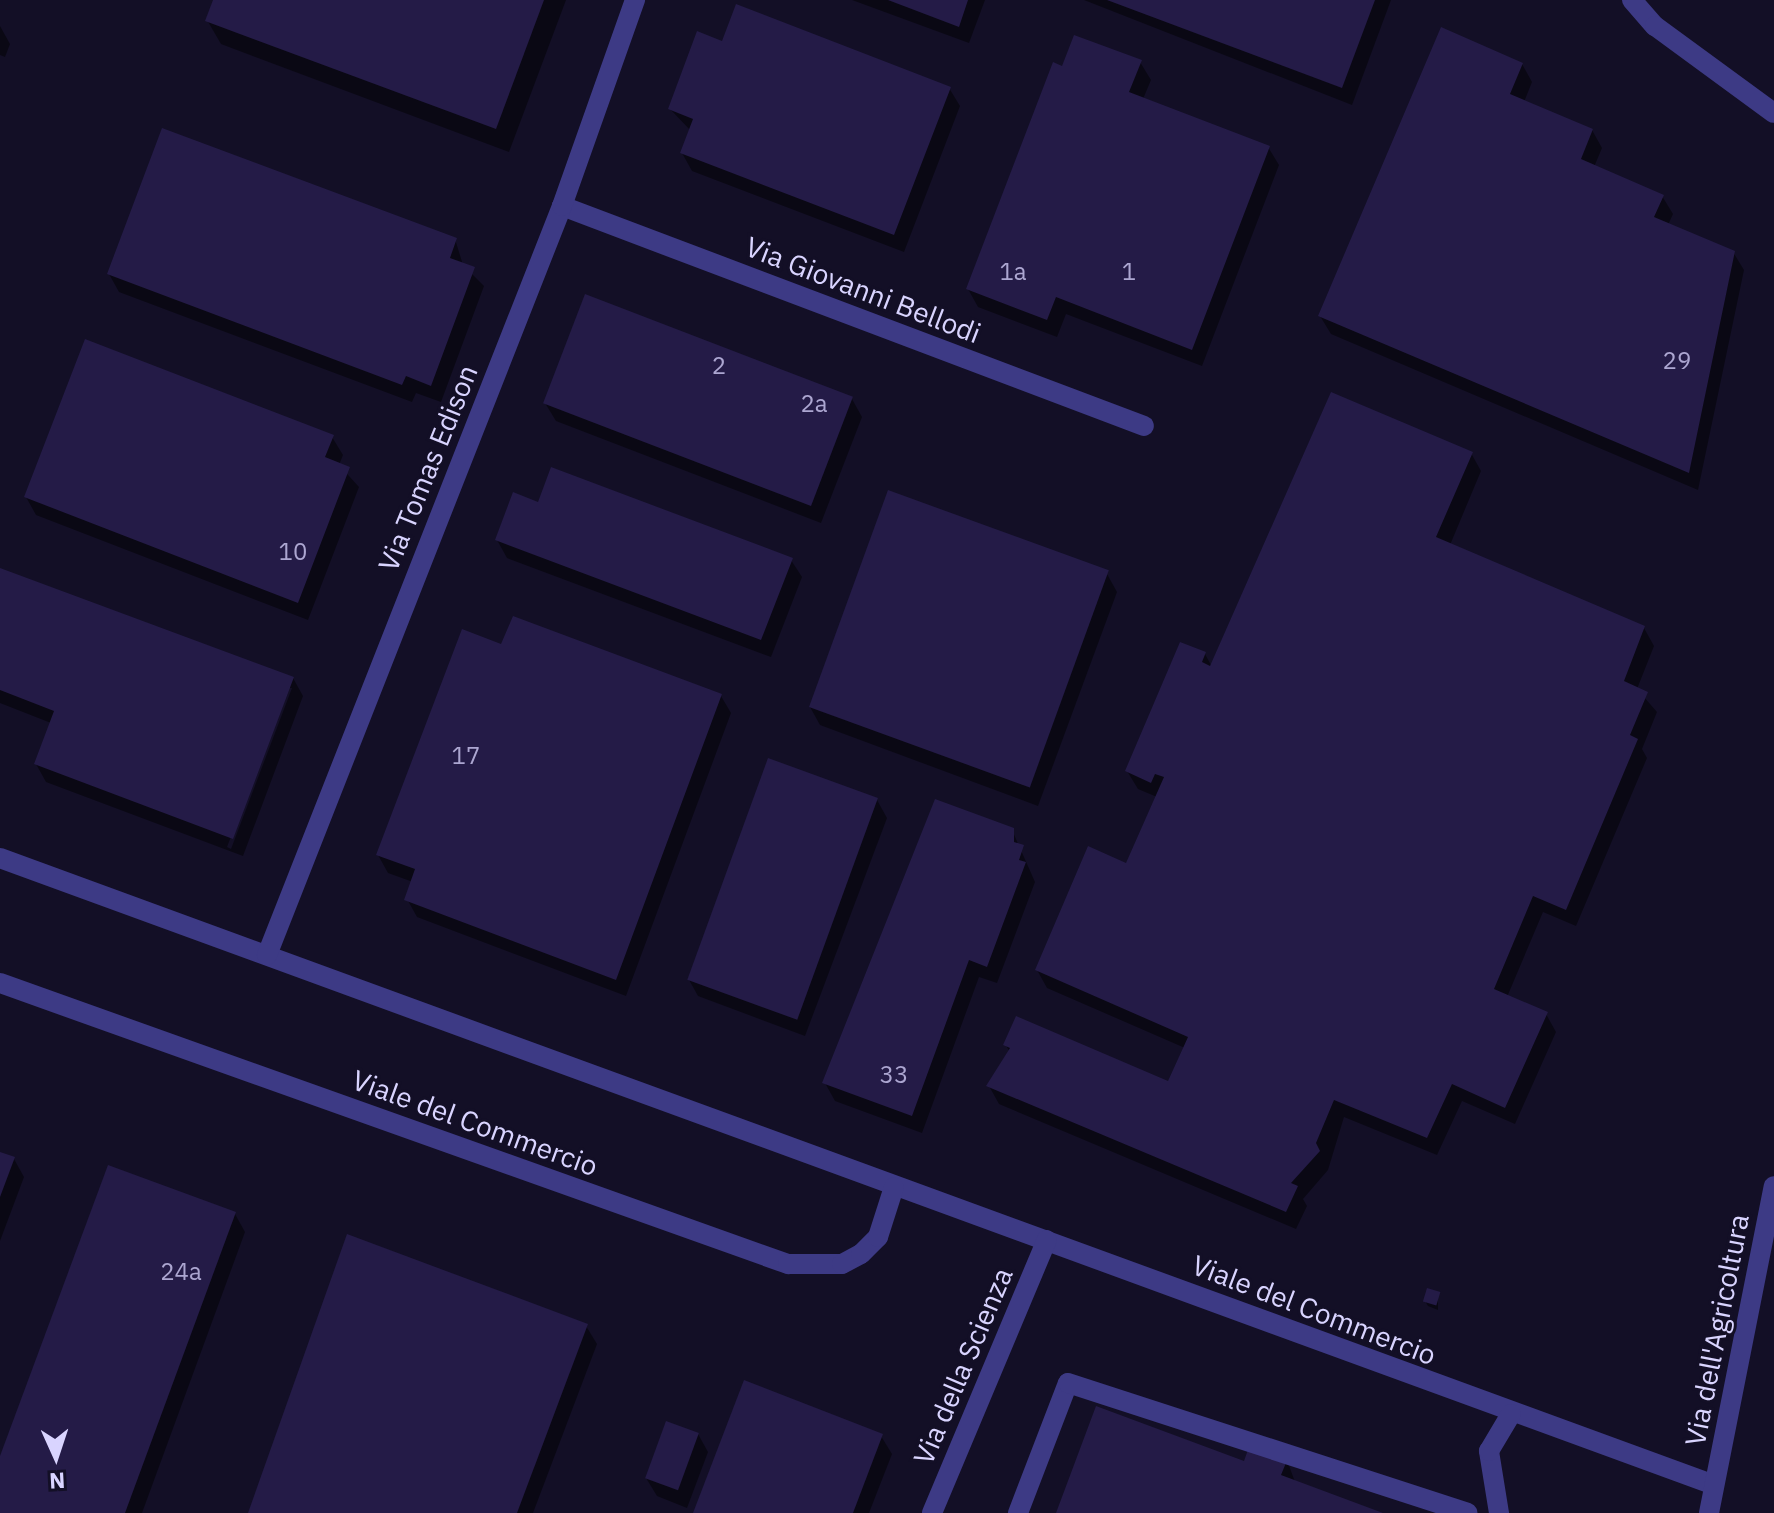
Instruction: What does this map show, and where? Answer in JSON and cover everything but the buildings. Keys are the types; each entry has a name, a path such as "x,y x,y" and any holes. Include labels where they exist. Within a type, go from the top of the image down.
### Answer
{"street":[{"name":"Via Tomas Edison","path":"267,955 562,206 635,0"},
{"path":"1632,0 1655,26 1774,113"},
{"name":"Via Giovanni Bellodi","path":"562,206 1144,426"},
{"name":"Viale del Commercio","path":"0,858 894,1187 1047,1240 1511,1414 1714,1485"},
{"name":"Viale del Commercio","path":"0,983 788,1264 842,1264 861,1254 878,1237 894,1187"},
{"name":"Via dell'Agricoltura","path":"1709,1513 1774,1186"},
{"name":"Via della Scienza","path":"932,1513 1047,1240"},
{"path":"1018,1513 1068,1383 1467,1513"},
{"path":"1499,1513 1489,1451 1511,1414"}]}
